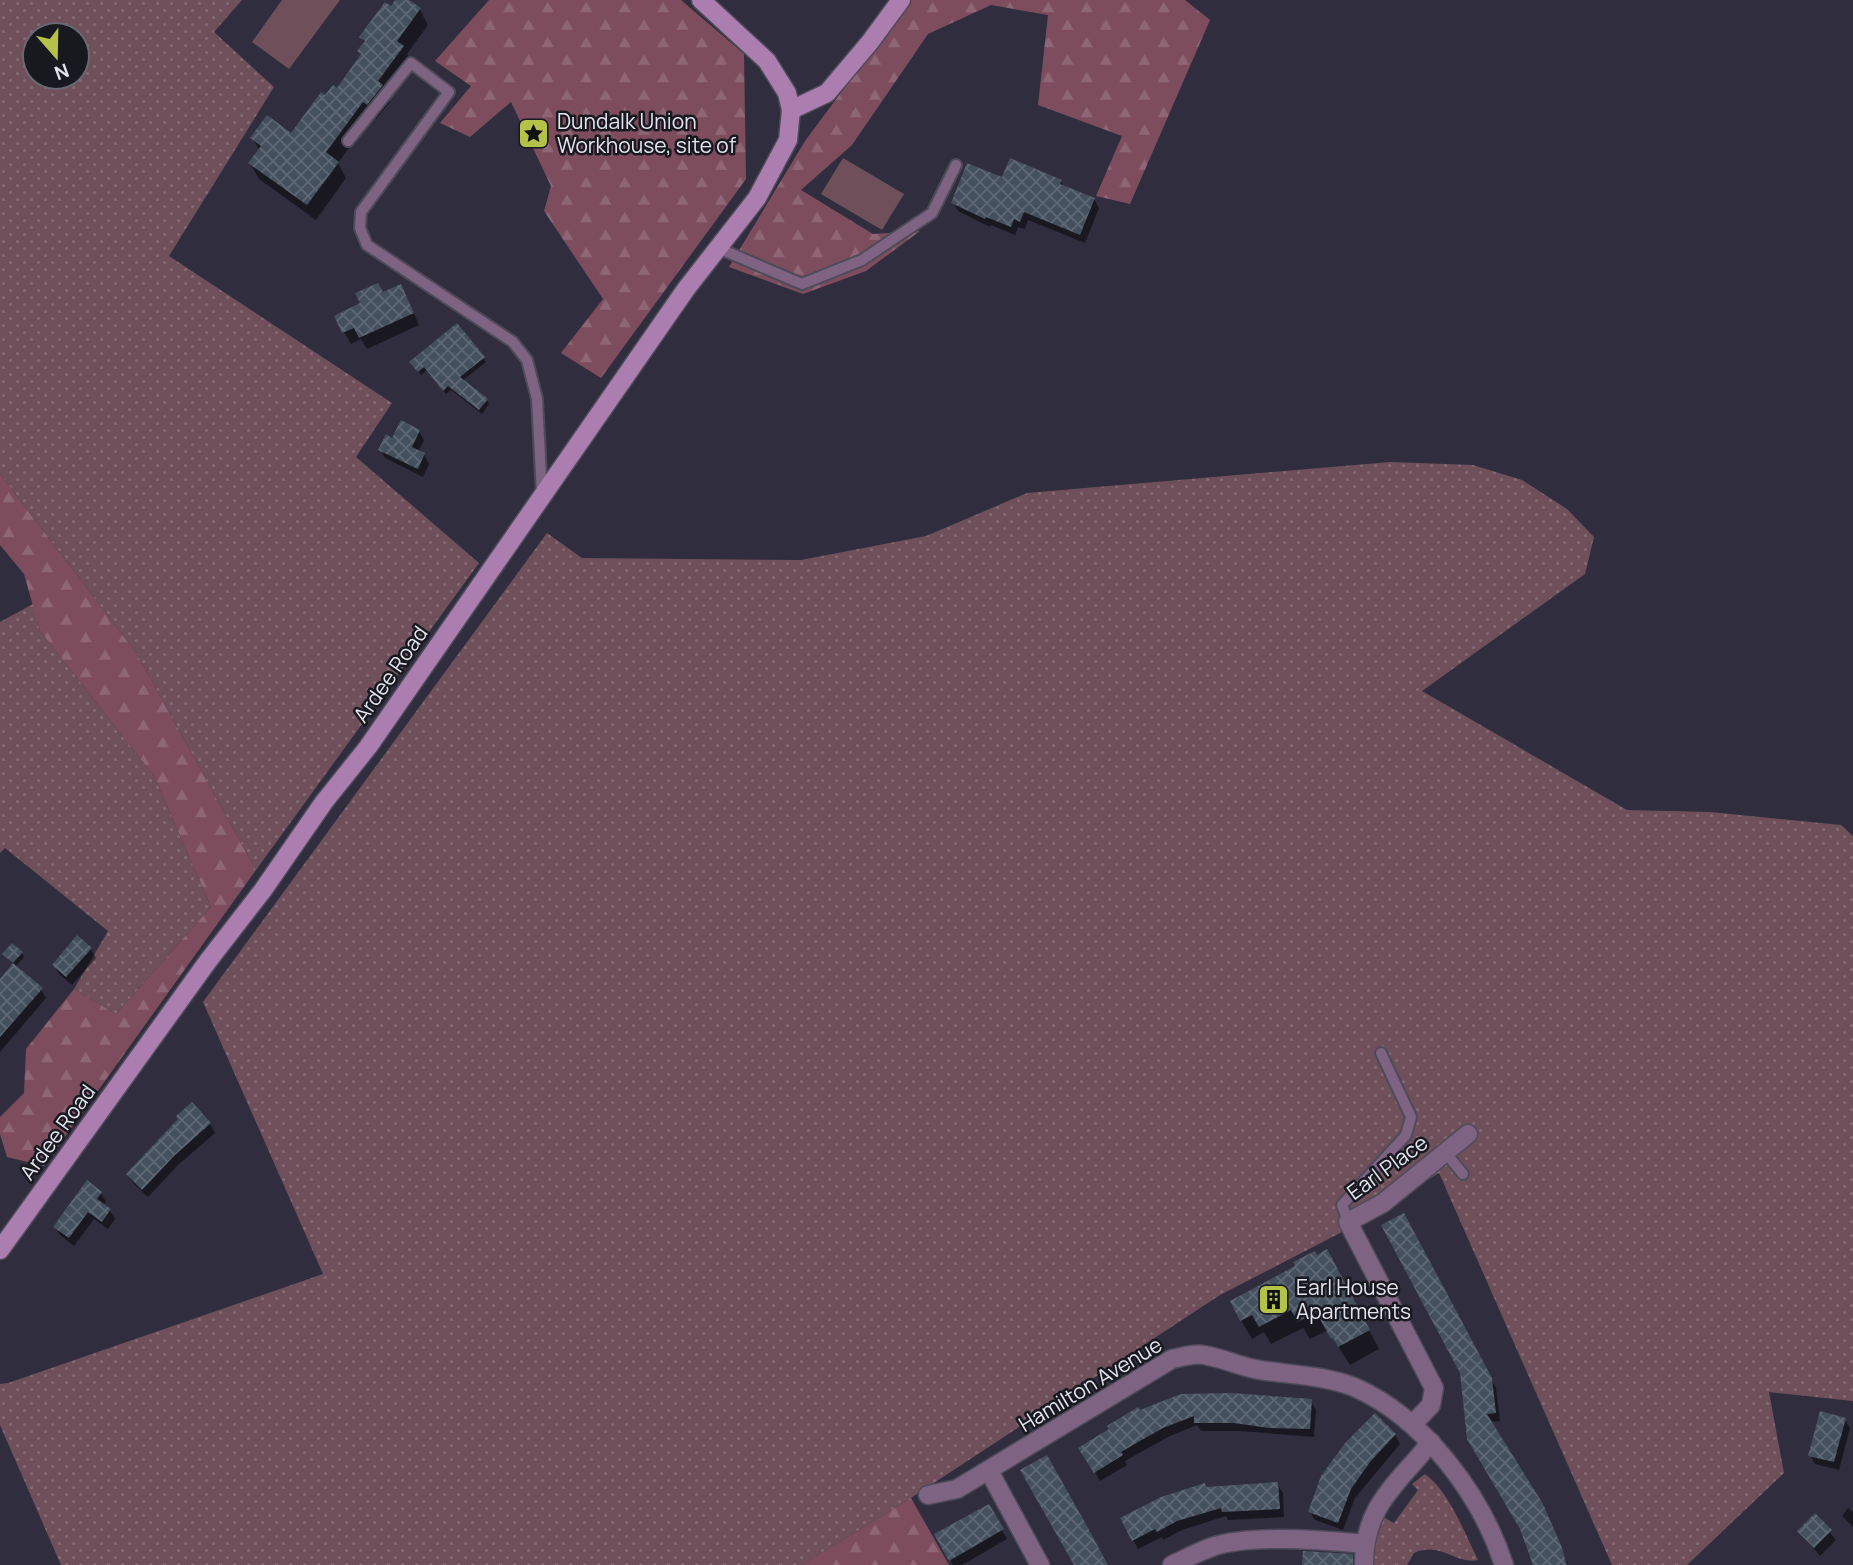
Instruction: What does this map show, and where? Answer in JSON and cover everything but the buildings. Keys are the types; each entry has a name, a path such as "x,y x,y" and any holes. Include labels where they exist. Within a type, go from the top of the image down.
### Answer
{"main road":[{"path":"701,0 768,61 787,93 791,110 827,93 901,0"},
{"name":"Ardee Road","path":"0,1250 201,971 263,890 324,802 368,747 687,289 757,198 788,140 791,110"}],"street":[{"name":"Earl Place","path":"1413,1424 1431,1405 1434,1388 1348,1222 1383,1203 1468,1134"},
{"name":"Hamilton Avenue","path":"928,1495 957,1489 1172,1359 1202,1354 1261,1371 1297,1373 1352,1387 1394,1409 1431,1442 1463,1483 1491,1533 1504,1565"},
{"path":"1364,1565 1364,1544 1375,1509 1401,1474 1431,1442"},
{"path":"989,1471 1040,1565"},
{"path":"1172,1565 1213,1546 1234,1542 1324,1539 1364,1544"}],"lane":[{"path":"348,141 411,63 449,92 361,212 360,228 367,245 513,342 527,360 537,399 542,499"},
{"path":"718,248 802,284 862,260 932,214 956,165"},
{"path":"1348,1222 1342,1205 1406,1135 1411,1117 1381,1053"},
{"path":"1445,1152 1463,1174"}],"shaded area":[{"path":"0,0 242,0 214,32 274,87 169,256 392,403 356,457 479,563 256,870 137,654 0,474"},
{"path":"282,0 340,0 289,69 252,42"},
{"path":"843,158 904,194 882,230 821,194"},
{"path":"1390,462 1473,465 1522,480 1567,509 1594,537 1585,574 1422,691 1627,810 1710,812 1841,825 1853,836 1853,1401 1769,1392 1784,1473 1687,1565 1612,1565 1439,1173 1342,1232 1220,1295 911,1498 802,1565 61,1565 0,1425 0,1384 323,1274 203,1002 547,533 582,558 801,560 926,536 1027,493"},
{"path":"33,604 40,631 154,776 211,907 116,1014 74,989 108,931 5,848 0,853 0,622"},
{"path":"1425,1474 1449,1502 1478,1560 1470,1561 1440,1551 1424,1550 1414,1553 1407,1565 1373,1565 1373,1551 1383,1517 1394,1523 1418,1490 1412,1484"}],"green space":[{"path":"489,0 681,0 744,54 746,179 601,378 561,353 603,299 544,211 551,186 511,102 470,137 440,123 471,86 435,61"},
{"path":"910,0 1185,0 1210,20 1130,204 1096,196 1122,136 1038,105 1048,15 991,5 928,34 852,145 801,190 873,234 920,231 866,271 803,294 729,267 805,141"},
{"path":"0,474 137,654 256,870 44,1166 7,1157 0,1134 0,1117 24,1093 26,1049 74,989 116,1014 211,907 154,776 40,631 24,574 0,545"},
{"path":"911,1498 949,1565 802,1565"}],"place":[{"name":"Dundalk Union Workhouse, site of","path":"534,133"},
{"name":"Earl House Apartments","path":"1273,1299"}]}
